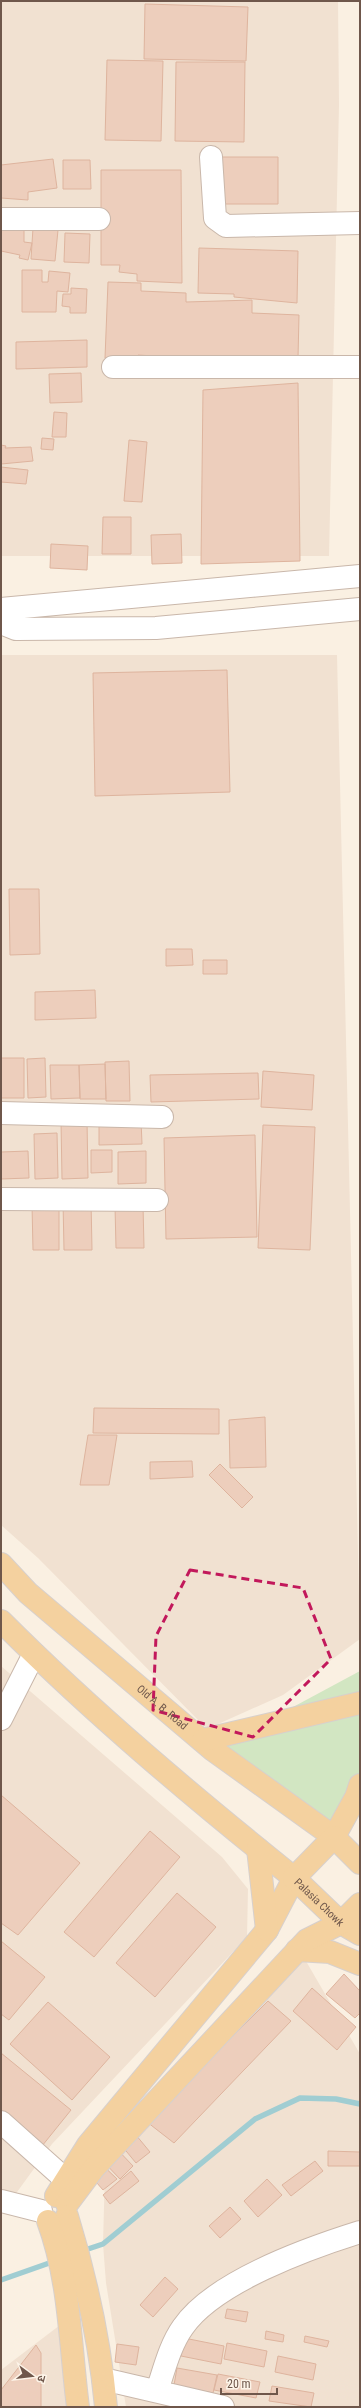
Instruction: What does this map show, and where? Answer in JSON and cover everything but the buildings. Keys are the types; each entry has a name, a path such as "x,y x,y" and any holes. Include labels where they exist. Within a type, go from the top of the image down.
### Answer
{"main road":[{"name":"Old A. B. Road","path":"1,1564 28,1593 203,1740 334,1838"},
{"path":"1,1621 34,1654 122,1735 294,1878 267,1930 88,2145 58,2205 76,2287 103,2379 106,2407"},
{"path":"203,1740 360,1703"},
{"name":"Palasia Chowk","path":"360,1785 356,1797 334,1838 294,1878 341,1923 360,1904"},
{"path":"334,1838 360,1863"},
{"path":"258,1849 267,1930"},
{"path":"58,2205 307,1940 341,1923 360,1934"},
{"path":"297,1950 330,1952 360,1964"},
{"path":"76,2287 78,2407"}],"street":[{"path":"211,156 215,218 220,224 226,226 360,223"},
{"path":"1,219 99,219"},
{"path":"113,367 360,367"},
{"path":"1,609 360,576"},
{"path":"1,623 16,629 156,628 360,609"},
{"path":"1,1113 162,1117"},
{"path":"1,1199 157,1200"},
{"path":"1,1719 34,1654"},
{"path":"1,2122 58,2205"},
{"path":"1,2201 58,2205"},
{"path":"157,2392 174,2343 184,2326 222,2292 255,2274 337,2239 360,2232"},
{"path":"103,2379 223,2407"}],"highlighted area":[{"path":"190,1570 303,1588 331,1659 253,1737 153,1710 156,1636"}],"shaded area":[{"path":"1,1 338,1 339,105 329,556 1,556"},
{"path":"1,655 337,655 360,1639 283,1695 207,1729 38,1558 1,1525"},
{"path":"1,1666 222,1857 248,1889 247,1937 52,2144 1,2214"},
{"path":"303,1956 360,2054 360,2407 126,2407 106,2283 103,2244 105,2170"},
{"path":"64,2322 66,2407 1,2407 1,2370"}],"green space":[{"path":"360,1671 360,1785 334,1837 213,1750"}],"waterway":[{"path":"82,2251 103,2244 255,2119 300,2098 336,2099 360,2104"},
{"path":"1,2280 55,2261"}]}
